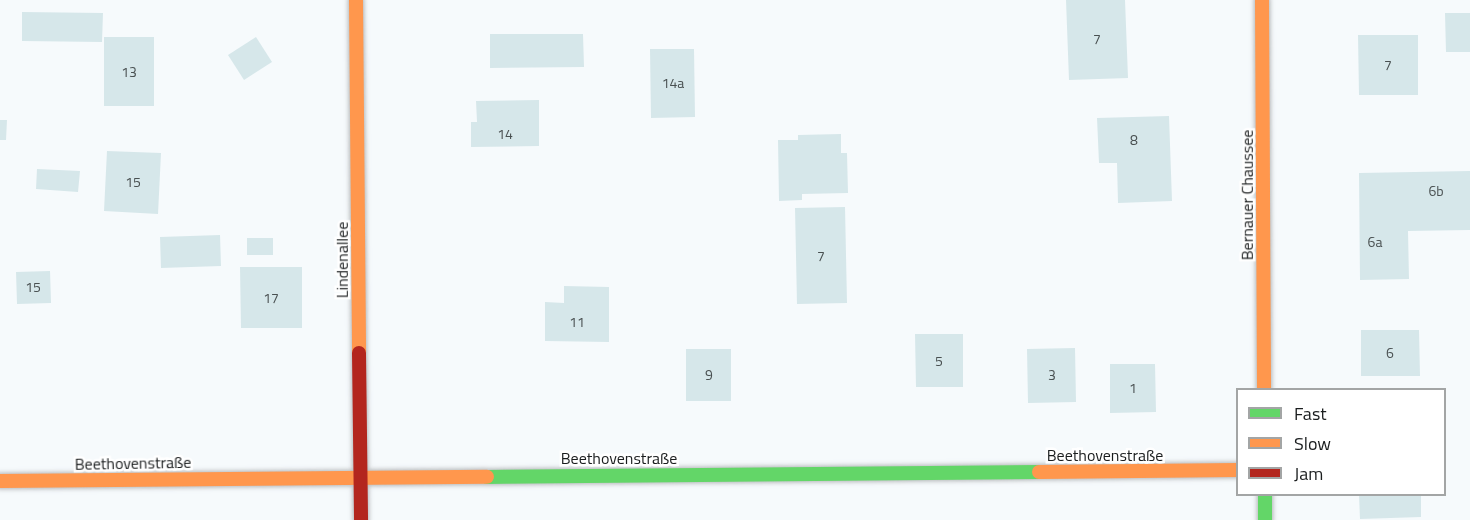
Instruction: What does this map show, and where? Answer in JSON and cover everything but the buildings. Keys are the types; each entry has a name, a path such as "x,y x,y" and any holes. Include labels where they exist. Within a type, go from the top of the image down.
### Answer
{"street":[{"name":"Lindenallee","path":"356,0 361,520"},
{"name":"Bernauer Chaussee","path":"1262,0 1264,388"},
{"name":"Beethovenstraße","path":"0,481 360,476 1236,470"},
{"path":"1265,496 1265,520"}],"traffic: fast":[{"path":"487,477 1039,472"},
{"path":"1265,496 1265,520"}],"traffic: slow":[{"path":"356,0 359,353"},
{"path":"1262,0 1264,388"},
{"path":"1039,472 1236,470"},
{"path":"0,481 487,477"}],"traffic: jam":[{"path":"359,353 361,520"}]}
